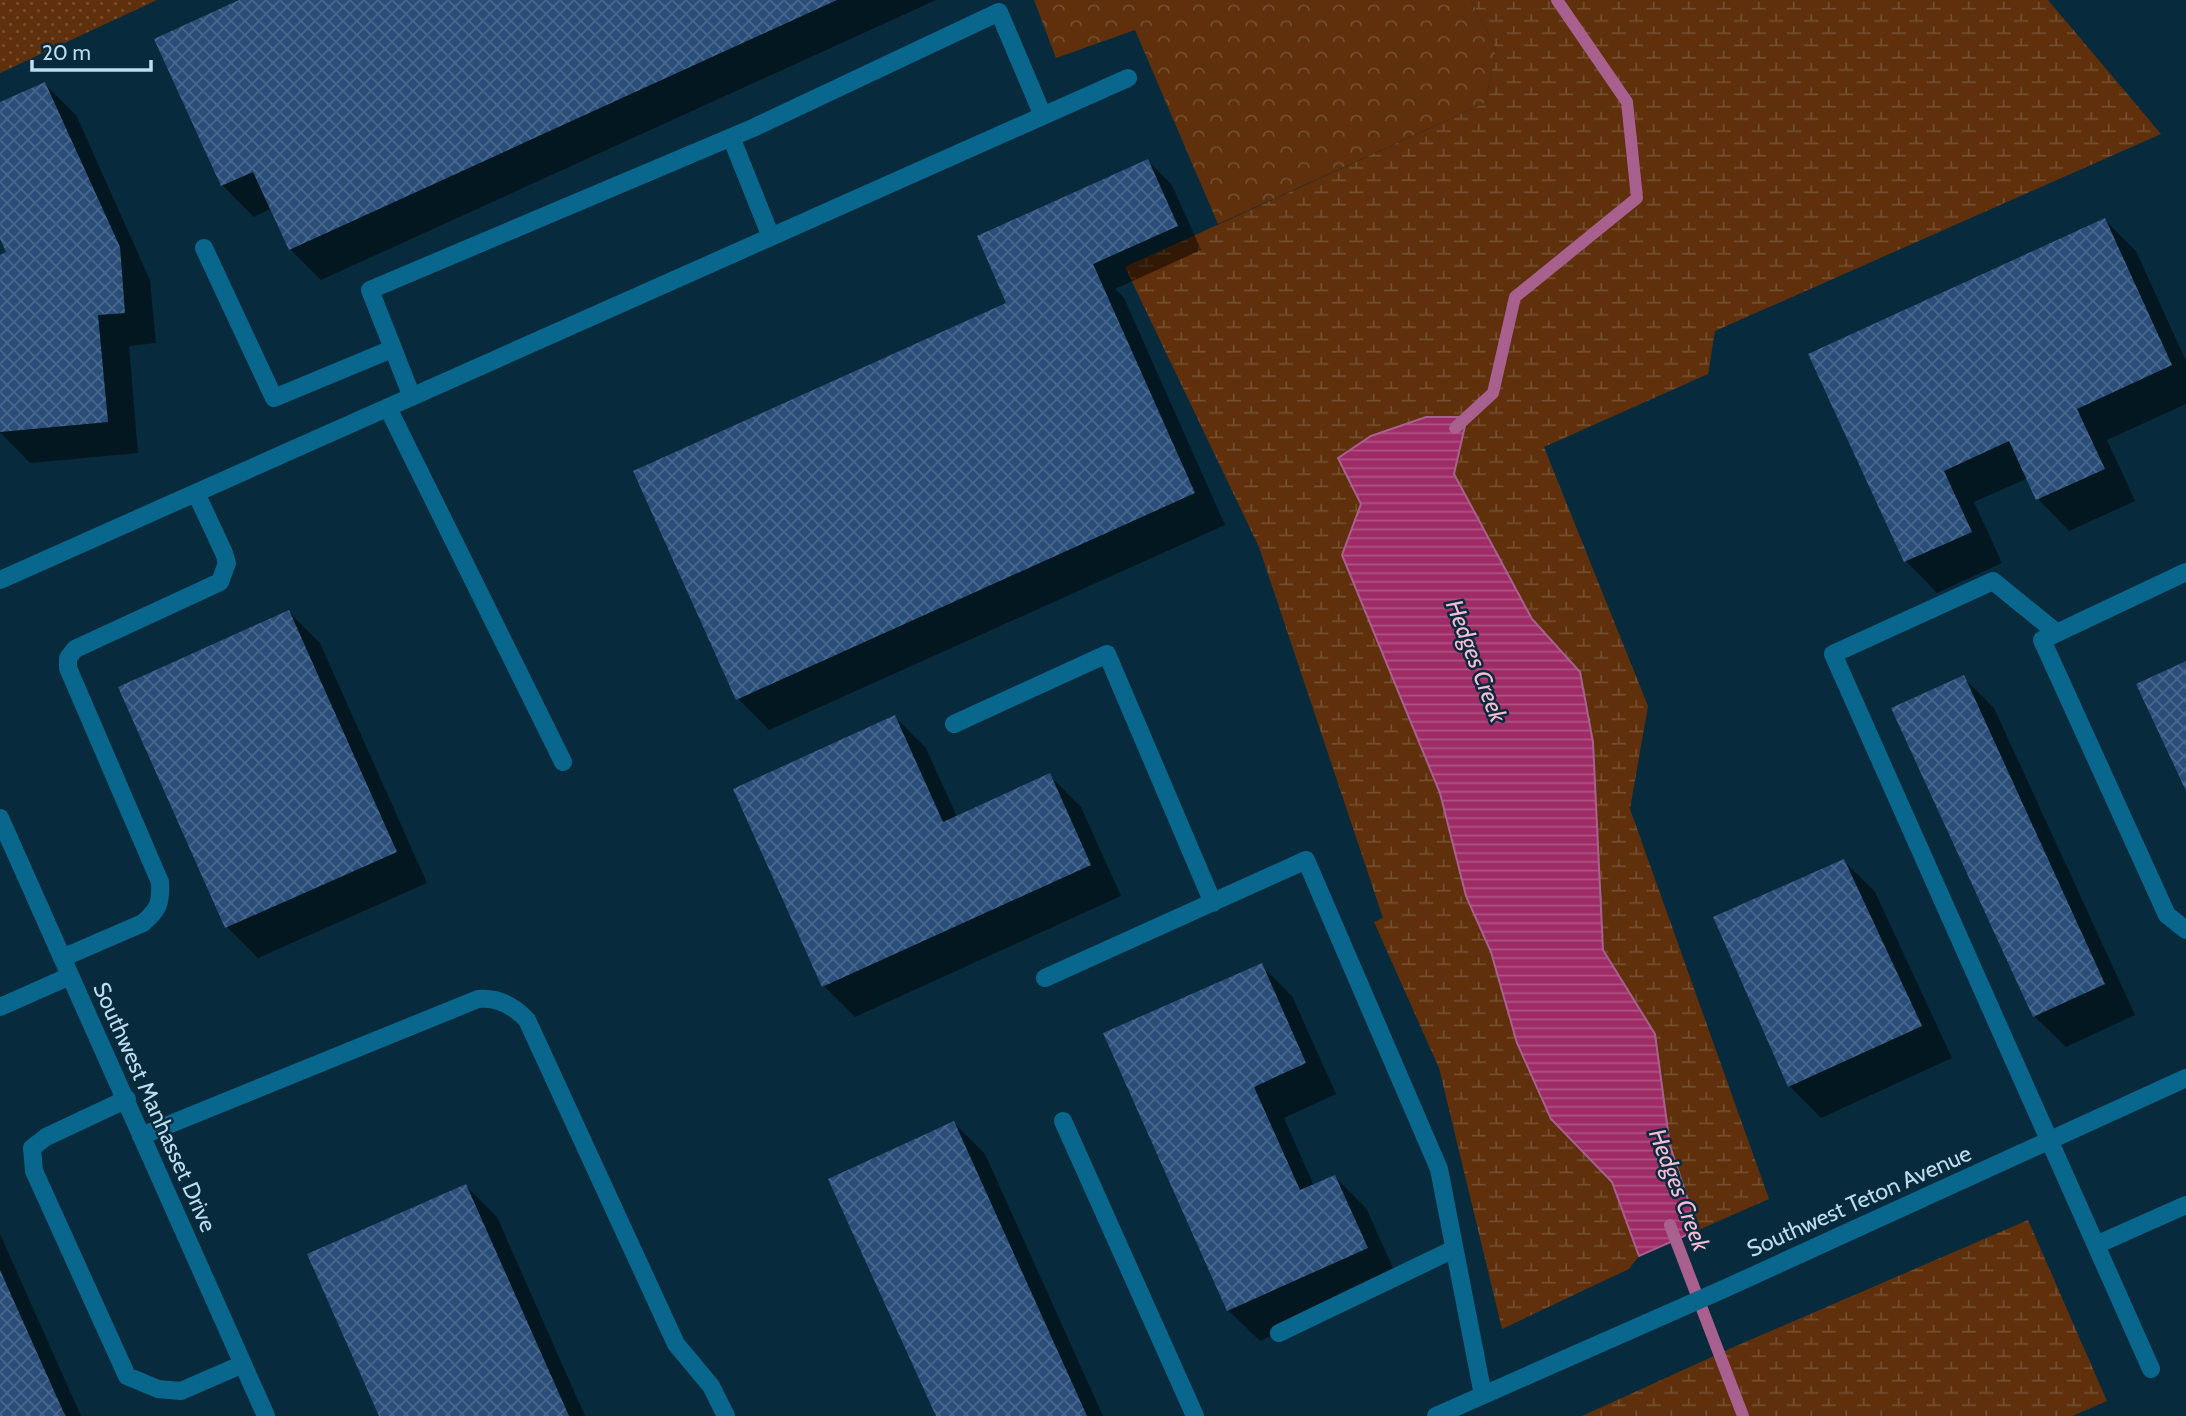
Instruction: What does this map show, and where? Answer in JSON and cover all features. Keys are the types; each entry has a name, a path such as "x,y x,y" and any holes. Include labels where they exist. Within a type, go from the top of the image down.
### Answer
{"street":[{"path":"412,397 370,290 731,137 999,12 1043,116"},
{"path":"0,580 1128,78"},
{"path":"731,137 771,237"},
{"path":"204,248 274,398 392,349"},
{"path":"388,408 563,762"},
{"path":"62,958 143,923 161,901 160,882 68,668 68,658 75,649 220,582 227,563 197,493"},
{"path":"2186,572 2042,640 2167,915 2186,930"},
{"path":"2057,633 1993,581 1833,654 2151,1369"},
{"path":"954,724 1107,654 1213,902"},
{"name":"Southwest Manhasset Drive","path":"0,818 266,1416"},
{"path":"1045,978 1306,860 1438,1169 1483,1395"},
{"path":"0,1007 70,976"},
{"path":"141,1136 478,999 487,998 515,1008 527,1020 676,1344 711,1386 726,1416"},
{"name":"Southwest Teton Avenue","path":"1443,1415 2186,1078"},
{"path":"127,1099 46,1138 32,1148 34,1171 127,1376 158,1389 181,1391 243,1364"},
{"path":"1063,1121 1195,1416"},
{"path":"2096,1245 2186,1205"},
{"path":"1279,1332 1454,1249"}],"green space":[{"path":"0,0 157,0 0,73"},
{"path":"1034,0 1471,0 1496,49 1485,103 1218,224 1135,30 1056,58"},
{"path":"1471,0 2048,0 2161,134 1715,331 1708,374 1544,447 1648,706 1630,809 1769,1199 1639,1256 1629,1269 1502,1329 1439,1068 1374,922 1383,918 1259,547 1125,267 1485,103 1496,49"},
{"path":"2028,1220 2107,1401 2072,1416 1582,1416 1736,1346"}],"water":[{"path":"1426,417 1467,417 1454,474 1532,619 1580,672 1593,742 1603,950 1655,1034 1670,1146 1698,1230 1639,1256 1612,1182 1551,1119 1517,1043 1491,952 1466,896 1440,793 1342,555 1361,504 1338,458 1371,436"}],"building":[{"path":"239,0 837,0 289,250 253,172 221,186 154,39"},
{"path":"45,82 120,247 125,313 98,315 108,422 0,432 0,255 6,252 0,239 0,102"},
{"path":"1148,159 1178,226 1093,264 1195,493 736,700 633,471 1006,303 977,236"},
{"path":"2105,218 2172,365 2077,409 2105,469 2036,500 2009,441 1944,471 1972,532 1904,562 1808,354"},
{"path":"289,610 397,852 225,928 118,687"},
{"path":"2186,661 2186,791 2136,684"},
{"path":"1964,675 2105,984 2033,1017 1891,708"},
{"path":"895,715 943,822 1050,773 1091,865 822,987 733,789"},
{"path":"1844,859 1922,1026 1788,1087 1713,917"},
{"path":"1262,963 1306,1063 1254,1087 1300,1190 1335,1175 1368,1248 1227,1311 1103,1033"},
{"path":"954,1121 1087,1416 936,1416 828,1179"},
{"path":"466,1184 569,1416 379,1416 307,1254"},
{"path":"0,1270 63,1411 66,1416 0,1416"}],"waterway":[{"name":"Hedges Creek","path":"1455,428 1493,393 1515,297 1637,198 1627,102 1557,0"},
{"name":"Hedges Creek","path":"1670,1225 1743,1416"}]}
